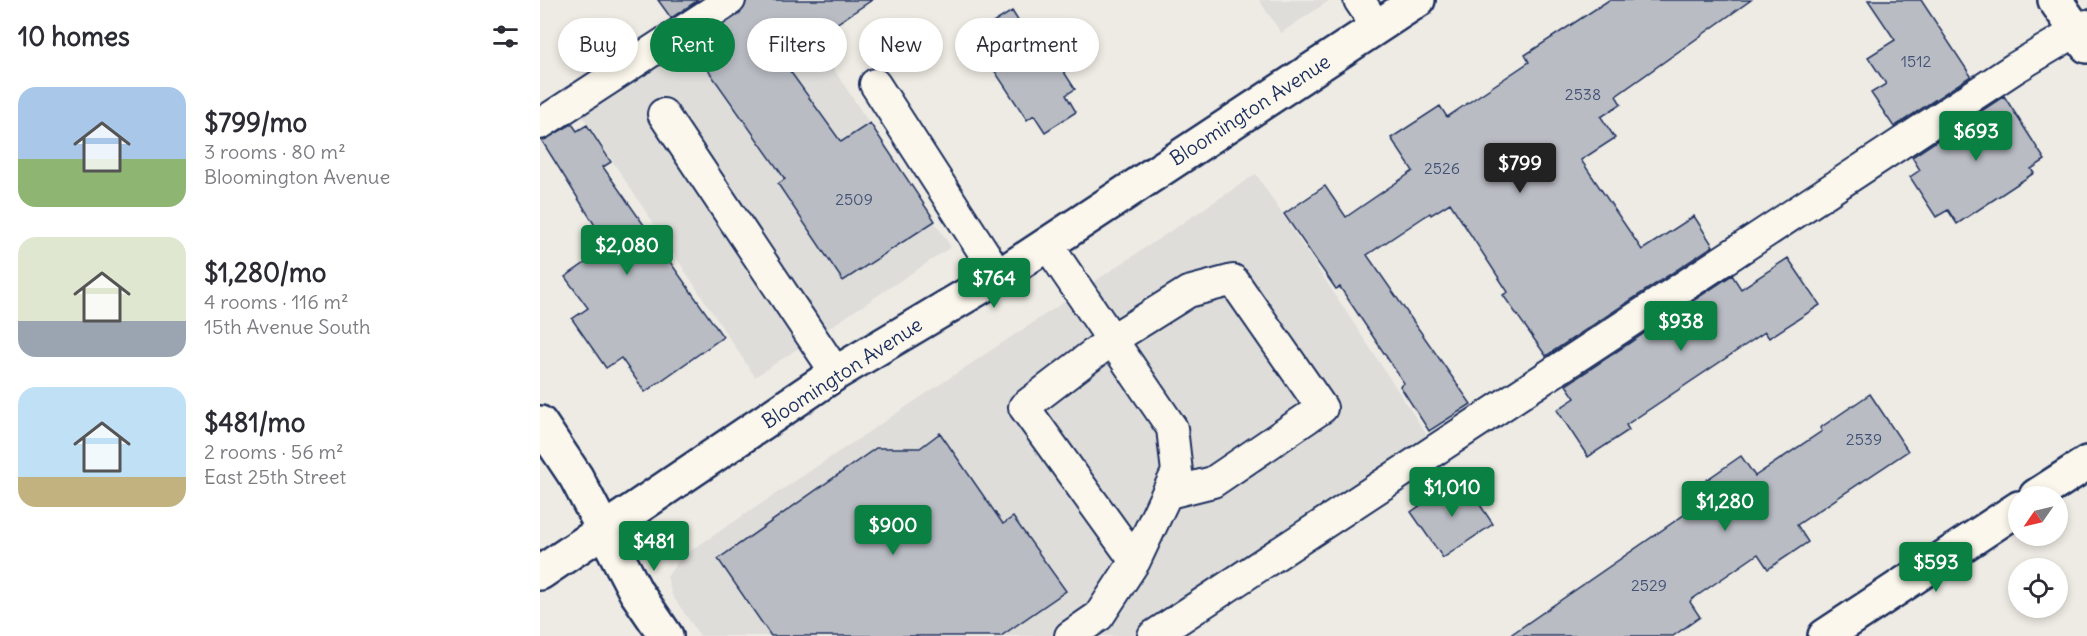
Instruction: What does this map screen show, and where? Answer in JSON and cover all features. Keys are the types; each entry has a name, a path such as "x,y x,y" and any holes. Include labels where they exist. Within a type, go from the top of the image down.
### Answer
{"street":[{"name":"Bloomington Avenue","path":"540,573 836,373 999,276 1418,0"},
{"path":"2055,0 2083,34"},
{"path":"540,423 576,477 636,592 666,636"},
{"path":"2052,486 2087,463"},
{"path":"1825,636 2008,515"}],"lane":[{"path":"540,124 730,0"},
{"path":"1359,0 1377,27"},
{"path":"1153,636 1446,441 2083,34"},
{"path":"875,84 999,276"},
{"path":"663,114 836,373"},
{"path":"1047,244 1172,428 1177,472 1169,494 1135,561 1099,616 1070,636"},
{"path":"1135,561 1024,407 1113,339 1188,292 1233,280 1322,408 1213,482 1169,494"}],"shaded area":[{"path":"724,0 788,0 800,18 747,18 747,72 836,72 951,247 755,377 572,100 615,72 638,72 638,57 650,49 650,72 735,72 735,18 697,18"},
{"path":"1259,0 1330,0 1281,33"},
{"path":"1256,174 1438,452 1163,636 700,636 672,595 667,577 681,557"}],"building":[{"path":"658,0 698,0 671,18"},
{"path":"747,0 872,0 845,18 747,18 747,72 791,72 841,142 870,123 935,221 843,281 778,184 785,179 709,72 735,72 735,18 733,18 739,14"},
{"path":"1609,0 1751,0 1616,96 1621,104 1601,117 1615,138 1581,160 1642,250 1694,216 1713,246 1546,356 1503,295 1508,292 1450,203 1431,215 1430,213 1367,255 1471,404 1429,431 1400,386 1404,383 1340,287 1336,289 1284,214 1325,186 1346,217 1413,171 1391,138 1440,106 1447,117 1529,62 1525,55"},
{"path":"1868,0 1921,0 1971,76 1894,127 1871,93 1886,84 1868,57 1895,40"},
{"path":"1012,11 1016,18 1001,18"},
{"path":"995,72 1064,72 1075,89 1066,95 1076,112 1045,132 1034,115 1027,120"},
{"path":"2004,96 2045,160 2031,169 2034,173 1957,224 1948,210 1936,217 1910,177 1920,170 1912,157"},
{"path":"572,124 577,131 587,125 611,162 603,167 723,337 645,392 621,358 606,368 572,319 588,308 565,277 595,256 587,245 601,235 542,141"},
{"path":"1788,258 1820,305 1769,338 1765,332 1626,425 1629,430 1588,457 1557,410 1575,398 1566,385 1732,275 1741,289"},
{"path":"1870,394 1908,451 1797,525 1808,542 1768,569 1758,554 1691,600 1690,602 1700,617 1673,636 1509,636 1701,503 1692,490 1741,456 1755,476 1822,431 1820,428"},
{"path":"940,433 1003,524 1013,517 1066,591 1001,636 771,636 718,559 876,448 920,448"},
{"path":"1461,477 1493,524 1443,558 1411,512"}]}
